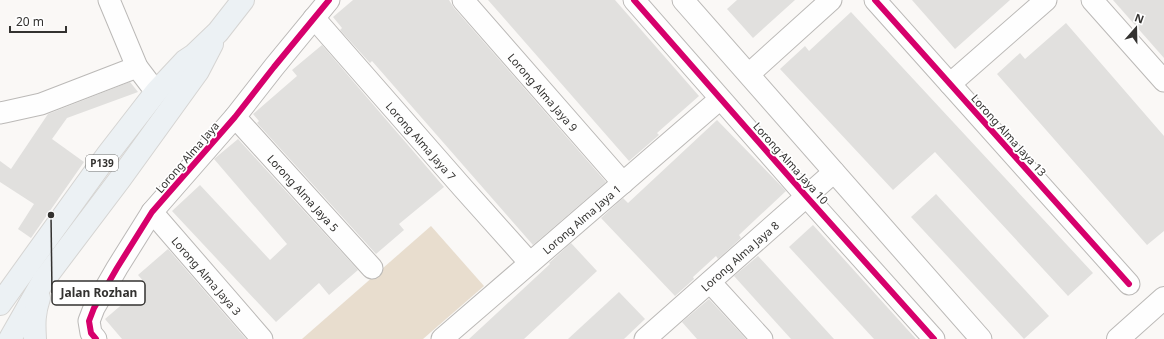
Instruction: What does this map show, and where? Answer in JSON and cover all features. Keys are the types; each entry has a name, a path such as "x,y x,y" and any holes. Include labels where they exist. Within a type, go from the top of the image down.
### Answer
{"main road":[{"name":"P139","path":"0,304 108,154 156,92 185,61 194,55 218,32 243,0"},
{"name":"P139","path":"9,338 44,281 198,71 218,32"},
{"path":"9,338 8,310 10,296 18,280"},
{"path":"35,339 34,311 44,281"}],"street":[{"path":"109,0 137,67 156,92"},
{"name":"Lorong Alma Jaya","path":"96,339 91,333 89,321 94,308 152,212 235,118 274,67 329,0"},
{"name":"Lorong Alma Jaya 9","path":"463,0 623,183"},
{"name":"Lorong Alma Jaya 10","path":"634,0 720,99 934,339"},
{"path":"683,0 981,339"},
{"path":"749,74 831,0"},
{"name":"Lorong Alma Jaya 13","path":"875,0 1129,284"},
{"path":"950,84 1046,0"},
{"path":"1092,0 1164,81"},
{"name":"Lorong Alma Jaya 7","path":"314,18 530,263"},
{"path":"0,113 41,104 137,67"},
{"name":"Lorong Alma Jaya 1","path":"442,339 720,99"},
{"name":"Lorong Alma Jaya 5","path":"235,118 372,268"},
{"name":"Lorong Alma Jaya 8","path":"645,339 834,172"},
{"name":"Lorong Alma Jaya 3","path":"152,212 262,339"},
{"path":"710,282 762,339"},
{"path":"1118,339 1164,298"}],"shaded area":[{"path":"431,226 484,286 423,339 302,339"}],"building":[{"path":"353,0 449,0 454,8 606,182 533,245 372,61 370,63 340,30 342,28 333,17"},
{"path":"488,0 615,0 699,96 657,133 659,135 629,161"},
{"path":"737,0 795,0 753,38 727,9"},
{"path":"912,0 1010,0 955,49"},
{"path":"1113,0 1164,0 1164,58"},
{"path":"851,12 1093,273 1068,296 935,152 893,190 780,69 805,46 809,51"},
{"path":"1066,23 1164,136 1164,231 1147,245 997,74 1020,53 1025,59"},
{"path":"322,45 444,187 399,224 404,230 376,254 257,123 259,121 253,114 297,76 292,70"},
{"path":"130,82 138,92 67,118 52,139 84,162 31,238 18,229 34,204 0,182 0,161 11,169 48,114"},
{"path":"717,120 786,191 739,235 741,238 718,259 716,256 675,296 601,218 623,198 628,203"},
{"path":"238,139 358,270 329,295 319,283 276,322 172,211 200,185 270,260 287,244 214,159"},
{"path":"936,194 1049,316 1024,339 911,217"},
{"path":"813,225 916,339 874,339 789,247"},
{"path":"571,243 597,271 524,339 469,339 550,264 549,263"},
{"path":"168,249 246,339 122,339 105,319 146,284 138,275"},
{"path":"758,256 834,339 791,339 734,276"},
{"path":"619,292 645,319 624,339 568,339"},
{"path":"709,299 746,339 697,339 682,322"}],"cycle path":[{"path":"96,339 91,333 89,321 94,308 152,212 235,117 329,0"},
{"path":"634,0 934,339"},
{"path":"875,0 1129,284"}],"place":[{"name":"Jalan Rozhan","path":"51,215"}]}
